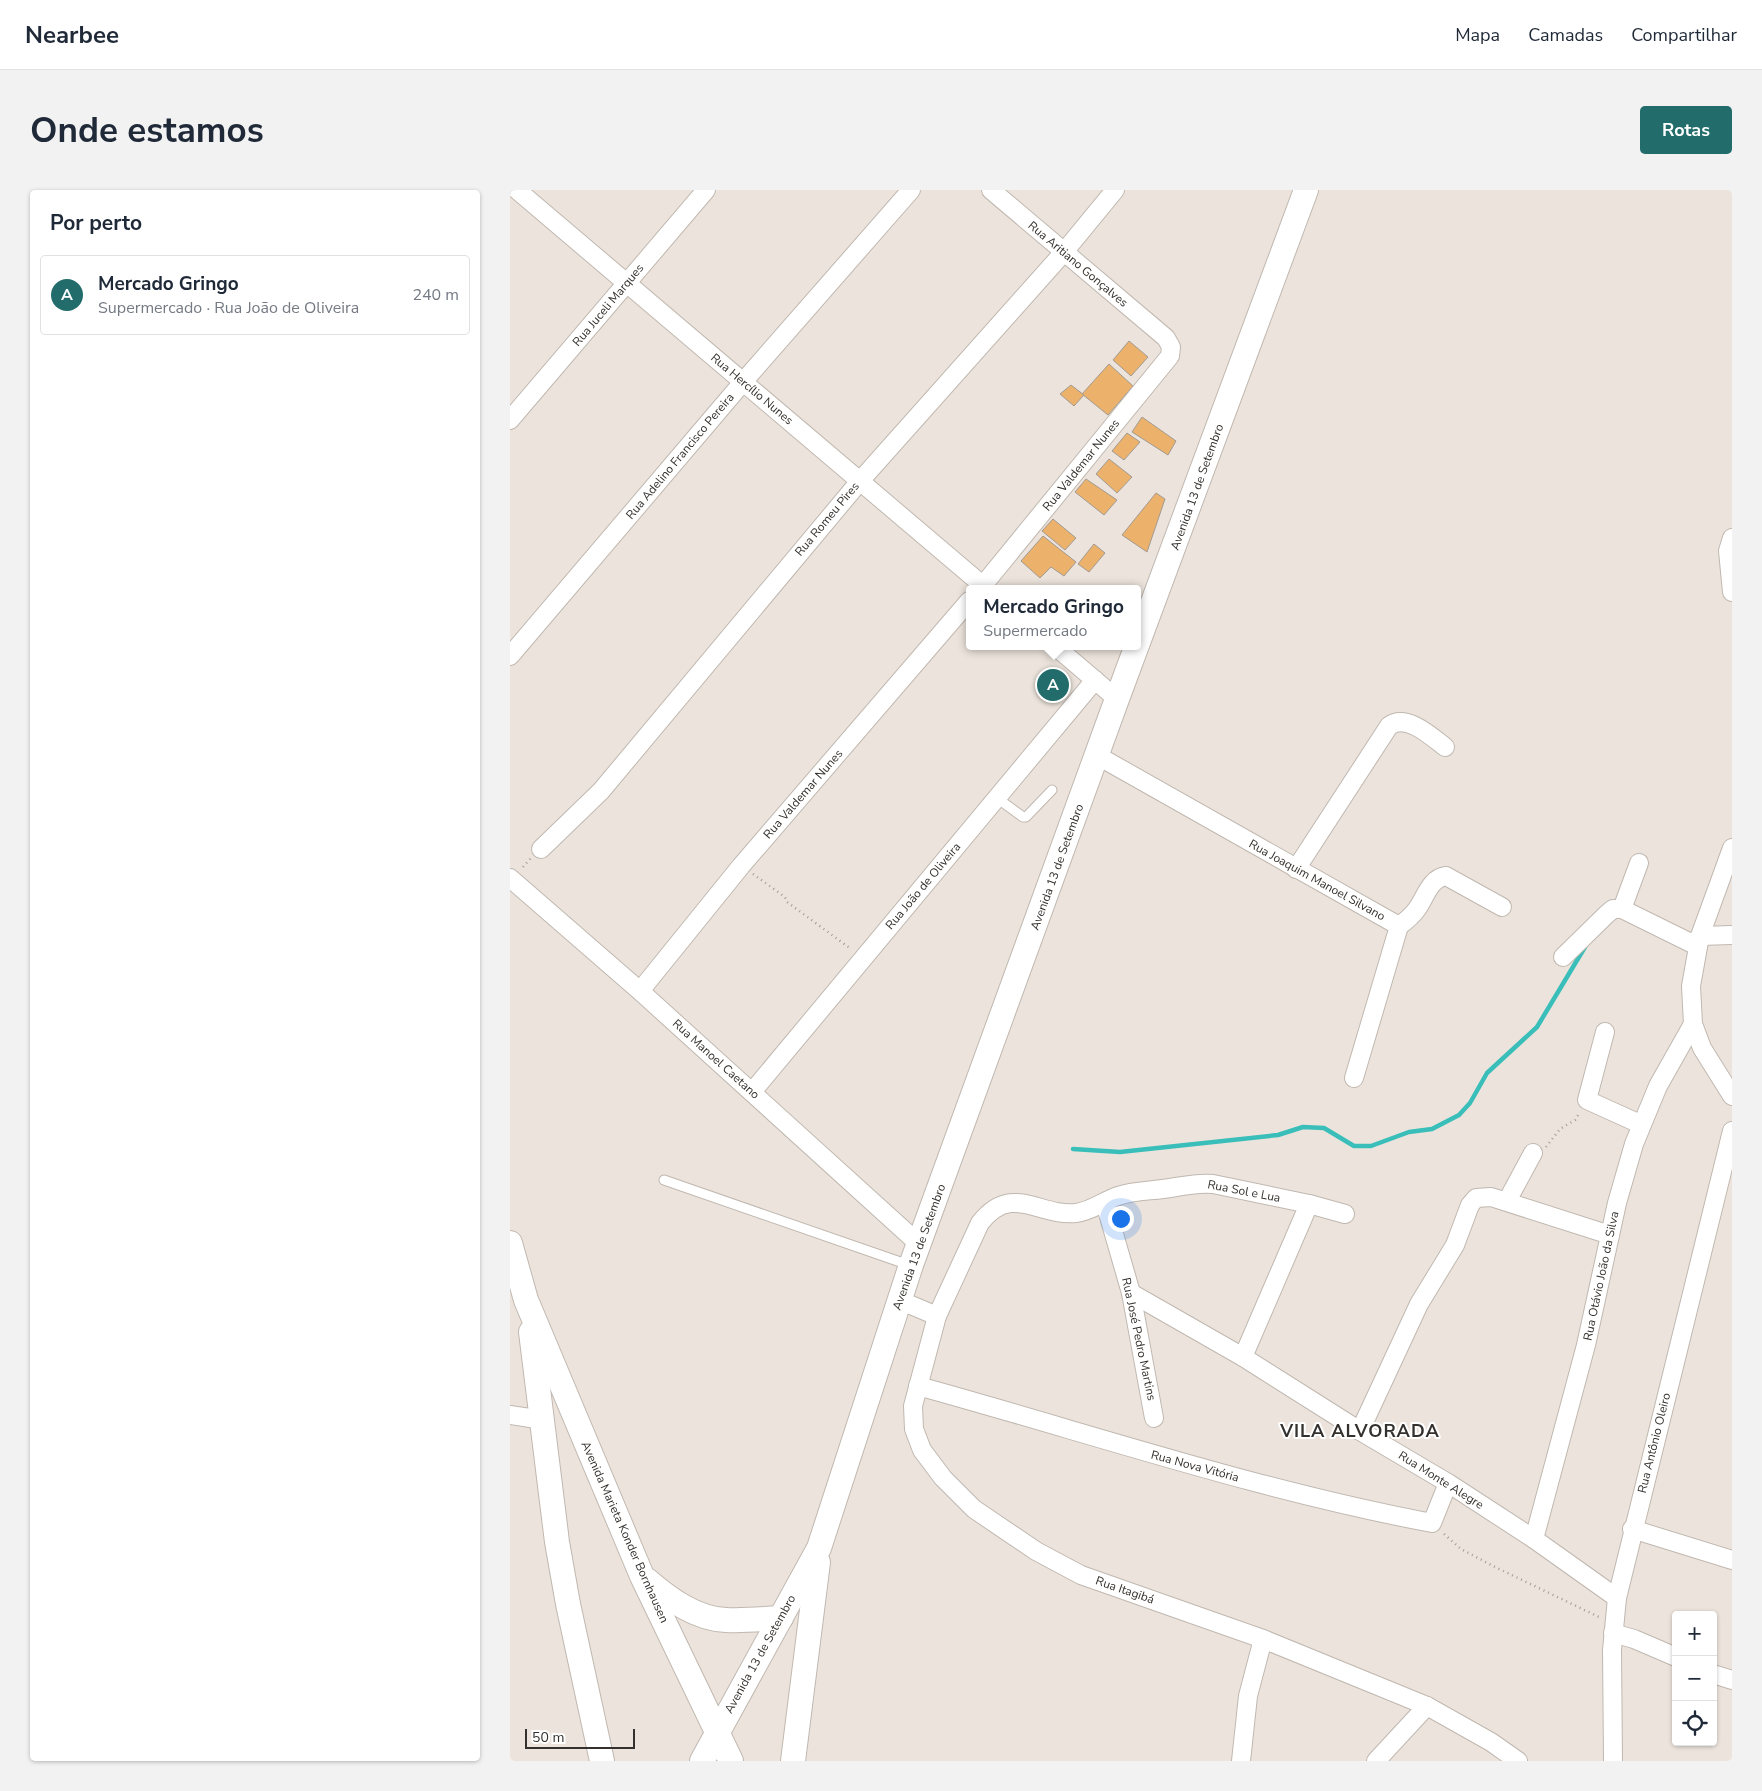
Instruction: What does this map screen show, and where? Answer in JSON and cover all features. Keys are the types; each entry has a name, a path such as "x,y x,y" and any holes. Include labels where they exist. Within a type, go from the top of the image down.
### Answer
{"main road":[{"name":"Avenida 13 de Setembro","path":"1141,634 1306,190"},
{"name":"Avenida 13 de Setembro","path":"794,1758 820,1548 911,1265 1135,650"},
{"name":"Avenida Marieta Konder Bornhausen","path":"510,1243 526,1300 642,1576 718,1730 731,1761"},
{"name":"Avenida Marieta Konder Bornhausen","path":"526,1300 559,1551 602,1761"},
{"name":"Avenida 13 de Setembro","path":"702,1761 820,1548"},
{"path":"642,1576 670,1599 693,1612 724,1620 781,1618"}],"street":[{"name":"Rua Hercílio Nunes","path":"516,190 860,480 980,585"},
{"name":"Rua Juceli Marques","path":"510,420 706,190"},
{"name":"Rua Adelino Francisco Pereira","path":"510,656 743,382 911,190"},
{"name":"Rua Aritiano Gonçalves","path":"991,190 1166,338"},
{"name":"Rua Romeu Pires","path":"541,849 601,791 860,480 1064,252 1115,190"},
{"name":"Rua Valdemar Nunes","path":"985,585 1170,356 1171,347 1166,338"},
{"path":"1732,538 1728,551 1732,592"},
{"name":"Rua Valdemar Nunes","path":"640,991 741,866 966,604"},
{"path":"1060,650 1117,699"},
{"name":"Rua João de Oliveira","path":"752,1092 1095,680"},
{"path":"1296,869 1389,726 1394,722 1403,721 1445,747"},
{"name":"Rua Joaquim Manoel Silvano","path":"1098,756 1399,926 1354,1078"},
{"path":"1732,848 1698,941 1691,986 1693,1024 1702,1048 1732,1096"},
{"path":"1622,908 1639,862"},
{"path":"1399,926 1417,910 1434,881 1440,877 1446,876 1502,907"},
{"name":"Rua Manoel Caetano","path":"510,878 640,991 919,1244"},
{"path":"1563,957 1607,914 1622,908 1698,941 1732,935"},
{"name":"Rua Otávio João da Silva","path":"1534,1539 1586,1345 1627,1166 1640,1124 1693,1024"},
{"path":"1605,1032 1587,1100 1640,1124"},
{"name":"Rua Antônio Oleiro","path":"1613,1761 1613,1628 1617,1598 1632,1529 1732,1131"},
{"path":"1507,1201 1534,1153"},
{"name":"Rua Sol e Lua","path":"937,1316 976,1230 988,1212 1011,1203 1075,1213 1131,1192 1198,1183 1309,1204 1345,1214"},
{"path":"1360,1431 1419,1304 1455,1244 1470,1205 1476,1198 1482,1196 1507,1201 1610,1235"},
{"name":"Rua José Pedro Martins","path":"1105,1203 1131,1293 1154,1418"},
{"path":"1243,1357 1309,1204"},
{"name":"Rua Monte Alegre","path":"1131,1293 1243,1357 1360,1431 1448,1483 1534,1539 1617,1598"},
{"path":"899,1300 937,1316"},
{"name":"Rua Itagibá","path":"937,1316 918,1386 914,1406 914,1429 922,1450 943,1478 974,1509 1036,1551 1081,1575 1263,1639 1427,1706 1476,1733 1518,1761"},
{"name":"Rua Nova Vitória","path":"918,1386 1033,1418 1164,1458 1378,1513 1432,1523"},
{"path":"510,1415 543,1420"},
{"path":"1432,1523 1448,1483"},
{"path":"1632,1529 1732,1560"},
{"path":"1613,1628 1674,1656"},
{"path":"1241,1761 1248,1696 1263,1639"},
{"path":"1717,1675 1732,1680"},
{"path":"1376,1761 1427,1706"}],"lane":[{"path":"997,798 1023,817 1026,817 1052,790"},
{"path":"664,1180 911,1265"}],"path":[{"path":"510,878 541,849"},
{"path":"741,866 864,957"},
{"path":"1534,1153 1542,1150 1560,1129 1576,1120 1587,1100"},
{"path":"1432,1523 1461,1548 1477,1558 1613,1628"}],"building":[{"path":"1129,341 1148,357 1131,376 1113,360"},
{"path":"1109,364 1133,386 1108,415 1082,394"},
{"path":"1071,385 1084,395 1074,406 1060,394"},
{"path":"1142,417 1176,441 1168,455 1132,432"},
{"path":"1127,433 1140,442 1124,460 1112,451"},
{"path":"1109,459 1132,477 1117,493 1096,474"},
{"path":"1086,479 1117,500 1104,515 1075,492"},
{"path":"1156,493 1165,499 1147,552 1122,535"},
{"path":"1053,519 1076,538 1065,550 1042,531"},
{"path":"1043,536 1076,562 1064,576 1051,567 1040,578 1021,561"},
{"path":"1094,544 1105,553 1089,572 1078,564"}],"waterway":[{"path":"1073,1149 1120,1152 1278,1135 1303,1127 1324,1128 1354,1146 1371,1146 1409,1132 1432,1129 1459,1115 1470,1103 1487,1073 1537,1027 1585,947"}],"place":[{"name":"Mercado Gringo","path":"1053,685"}],"district":[{"name":"VILA ALVORADA","path":"1360,1431"}]}
